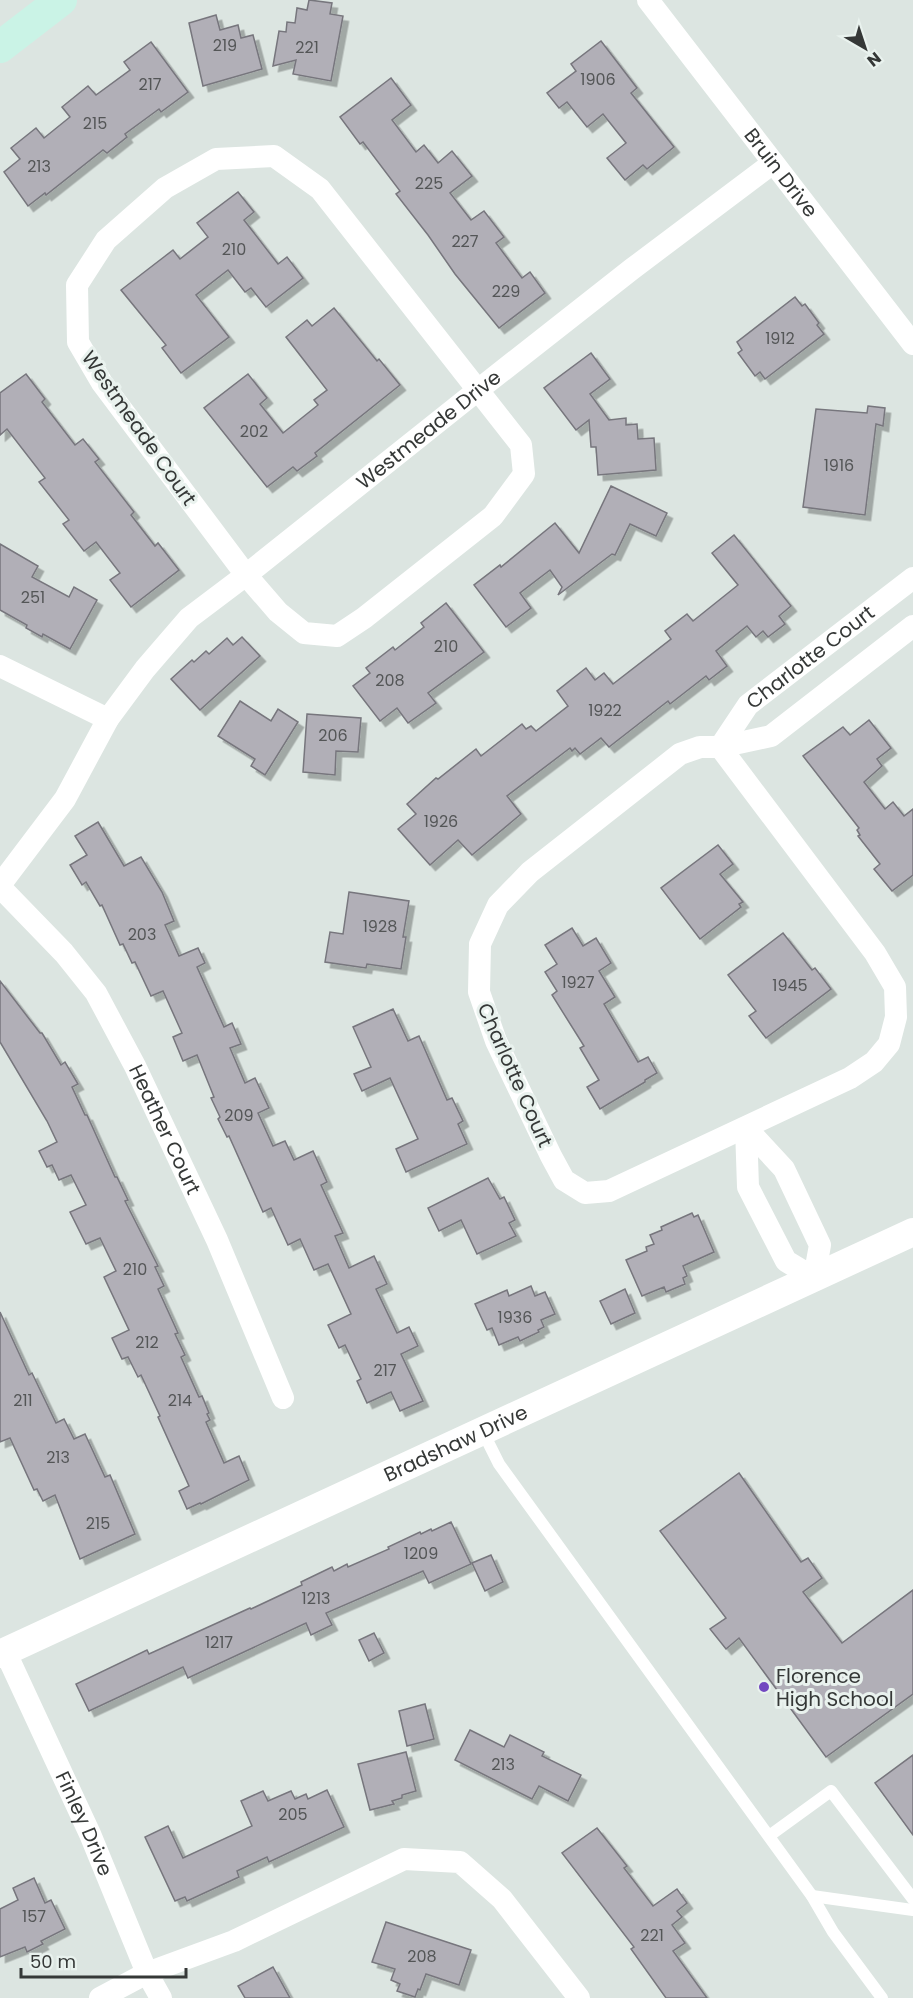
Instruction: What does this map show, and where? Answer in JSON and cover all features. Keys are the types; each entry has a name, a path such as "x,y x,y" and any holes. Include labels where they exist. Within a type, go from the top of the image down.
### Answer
{"main road":[{"path":"0,47 61,0"}],"street":[{"name":"Bruin Drive","path":"648,0 912,341"},
{"name":"Westmeade Court","path":"274,156 320,189 478,390 521,445 524,474 493,516 364,618 337,636 304,633 278,612 246,575 102,383 78,342 77,285 106,240 165,188 216,159 274,156"},
{"name":"Westmeade Drive","path":"0,886 65,799 108,719 189,618 632,269 773,163"},
{"name":"Charlotte Court","path":"720,747 748,705 913,578"},
{"name":"Charlotte Court","path":"720,747 875,953 895,987 896,1017 889,1044 874,1062 850,1078 609,1191 585,1193 564,1179 551,1156 496,1041 479,992 480,944 498,905 530,872 680,754 700,747 720,747 771,736 913,626"},
{"path":"0,666 108,719"},
{"name":"Heather Court","path":"0,886 64,953 96,993 135,1066 217,1240 283,1398"},
{"path":"746,1128 784,1169 820,1245 814,1278 786,1261 748,1187 746,1128"},
{"name":"Bradshaw Drive","path":"3,1653 913,1232"},
{"name":"Finley Drive","path":"3,1653 90,1834 147,1973 161,1998"},
{"path":"100,1998 147,1973 234,1941 404,1859 460,1862 502,1899 579,1998"}],"lane":[{"path":"483,1432 499,1464 813,1896 833,1932 882,1998"},
{"path":"769,1836 831,1791 913,1899"},
{"path":"813,1896 913,1910"}],"building":[{"path":"309,0 332,3 330,14 343,16 331,81 293,74 296,60 273,66 279,31 286,32 287,22 295,23 297,8 307,10"},
{"path":"216,15 220,30 238,25 241,38 253,35 262,69 203,86 189,23"},
{"path":"601,41 637,88 631,93 674,147 647,169 643,165 625,180 607,158 626,143 603,114 587,127 567,102 559,108 547,93 576,71 571,64"},
{"path":"151,42 188,92 161,112 159,109 125,134 127,137 107,153 103,150 46,195 45,193 28,206 4,172 20,159 11,148 36,128 44,138 70,117 62,107 88,86 96,95 130,70 124,62"},
{"path":"391,78 411,105 392,120 416,152 424,145 438,163 452,151 472,176 450,193 471,220 484,211 504,237 496,243 522,278 530,272 545,293 499,328 455,274 396,194 400,191 363,142 360,144 340,117"},
{"path":"238,192 254,212 244,220 278,264 287,257 303,278 266,307 251,288 245,292 228,270 196,295 229,337 181,373 162,348 166,345 121,290 173,250 180,259 208,237 197,223"},
{"path":"795,297 802,306 805,304 824,334 765,379 760,372 755,376 738,353 742,350 737,342"},
{"path":"334,308 377,361 379,359 400,385 315,453 317,456 297,471 293,467 267,487 204,408 248,374 267,398 260,404 283,433 318,405 314,400 327,390 286,337 307,320 312,326"},
{"path":"591,353 610,379 590,394 609,420 626,418 626,425 637,424 638,439 654,438 656,470 598,475 596,447 591,447 589,420 576,430 544,388"},
{"path":"26,374 45,399 42,402 75,445 83,439 99,459 95,462 134,512 131,515 155,546 158,543 179,570 131,607 110,580 120,573 96,542 84,551 63,524 69,520 39,482 45,478 7,429 0,435 0,393"},
{"path":"868,406 885,408 883,426 876,424 865,515 803,507 816,409 867,413"},
{"path":"611,486 667,513 656,536 630,524 615,555 612,554 558,595 562,587 550,570 520,593 531,608 506,627 474,585 500,565 501,567 555,523 579,553"},
{"path":"734,535 791,606 779,616 785,624 768,637 763,631 756,637 747,626 716,651 727,666 709,680 706,676 670,704 668,701 609,747 601,738 580,754 575,748 572,751 570,748 507,796 521,814 472,855 458,840 430,865 398,829 416,814 407,804 436,778 438,779 476,749 481,756 522,724 526,729 531,726 536,731 568,706 557,691 586,668 595,680 604,673 613,684 671,639 665,631 687,614 693,621 738,585 712,553"},
{"path":"0,544 38,566 32,577 69,597 74,587 97,600 70,649 43,634 42,637 26,628 27,625 0,610"},
{"path":"446,603 484,652 428,693 436,703 408,723 397,708 380,721 353,686 370,673 366,668 393,647 395,650 424,627 421,623"},
{"path":"242,637 260,656 200,710 171,679 192,660 194,662 206,651 209,654 227,638 233,645"},
{"path":"240,701 271,721 278,709 298,722 265,775 251,766 255,759 218,736"},
{"path":"307,714 361,718 358,752 336,751 335,775 303,772"},
{"path":"869,720 891,748 877,759 882,766 864,782 885,809 893,802 904,816 913,809 913,875 892,891 874,869 880,864 858,836 860,835 857,830 859,828 803,756 843,727 850,735"},
{"path":"98,822 124,866 141,857 162,892 174,921 165,925 179,956 198,948 205,963 197,967 224,1027 232,1023 241,1044 230,1048 245,1083 255,1078 269,1108 258,1113 273,1146 285,1141 294,1160 313,1151 327,1182 321,1185 343,1233 335,1236 349,1268 374,1256 387,1284 376,1289 397,1333 409,1327 418,1346 401,1354 423,1401 400,1411 391,1392 367,1403 357,1381 361,1379 345,1345 339,1348 328,1325 351,1314 328,1264 314,1270 300,1239 288,1245 271,1208 263,1212 229,1136 227,1137 218,1119 220,1117 211,1098 214,1097 197,1055 183,1061 173,1037 182,1033 163,991 151,996 135,962 132,963 123,944 120,945 102,905 100,906 86,882 82,885 70,865 87,855 75,836"},
{"path":"718,845 733,864 720,874 743,902 739,904 741,907 700,939 661,888"},
{"path":"349,892 409,901 401,969 367,964 366,968 325,962 330,932 343,934"},
{"path":"572,928 583,946 596,938 611,963 599,971 615,997 604,1004 638,1062 648,1057 657,1073 600,1109 587,1087 599,1080 580,1048 584,1046 552,995 557,991 545,972 557,964 545,945"},
{"path":"783,933 812,970 815,968 831,989 766,1038 749,1016 756,1011 728,975"},
{"path":"0,981 42,1033 61,1065 65,1062 78,1084 72,1087 158,1266 155,1267 164,1286 158,1289 178,1333 175,1334 185,1355 181,1357 209,1413 207,1414 210,1420 206,1422 224,1463 239,1456 249,1480 201,1504 187,1509 179,1491 189,1486 158,1417 160,1416 141,1375 138,1377 128,1357 122,1359 112,1338 129,1330 104,1277 116,1271 100,1238 86,1244 70,1212 86,1205 71,1175 59,1180 52,1165 47,1167 39,1151 57,1142 0,1042"},
{"path":"393,1009 408,1041 419,1036 447,1100 452,1098 463,1121 458,1124 467,1144 406,1172 396,1149 418,1139 390,1078 362,1091 354,1074 371,1067 353,1027"},
{"path":"488,1178 500,1199 504,1197 515,1220 509,1223 516,1236 477,1254 461,1220 439,1231 428,1208"},
{"path":"692,1213 694,1217 698,1215 714,1252 683,1266 687,1276 683,1278 685,1284 666,1292 664,1287 642,1296 626,1260 647,1251 646,1247 654,1244 650,1235 662,1230 661,1227"},
{"path":"531,1286 535,1296 545,1292 555,1314 541,1320 544,1327 538,1330 539,1332 520,1341 518,1337 499,1345 492,1328 487,1330 475,1304 507,1290 509,1296"},
{"path":"625,1289 635,1313 611,1324 600,1301"},
{"path":"0,1312 29,1375 32,1373 56,1423 64,1419 74,1439 85,1434 105,1477 110,1475 135,1534 80,1559 55,1495 43,1501 37,1489 34,1490 10,1438 0,1442"},
{"path":"739,1473 801,1562 808,1558 822,1578 803,1592 842,1643 913,1590 913,1694 826,1757 739,1638 726,1649 710,1629 726,1618 660,1531"},
{"path":"451,1522 471,1564 429,1583 423,1571 326,1613 332,1625 311,1635 306,1623 188,1678 183,1667 89,1711 76,1684 147,1650 149,1654 251,1609 302,1585 301,1582 332,1567 334,1571 347,1564 348,1567 420,1532 421,1534 431,1529 432,1531"},
{"path":"491,1555 503,1582 485,1591 472,1563"},
{"path":"374,1633 384,1653 369,1661 359,1640"},
{"path":"425,1704 434,1739 407,1746 399,1711"},
{"path":"470,1730 504,1747 510,1735 544,1752 542,1756 581,1775 568,1801 539,1786 532,1799 455,1760"},
{"path":"406,1752 416,1791 402,1795 402,1798 392,1801 394,1804 370,1810 358,1764"},
{"path":"913,1755 913,1835 875,1783"},
{"path":"327,1790 344,1827 269,1862 267,1857 237,1871 239,1877 187,1901 185,1897 175,1901 145,1837 168,1826 183,1858 252,1826 241,1801 263,1791 268,1801 291,1791 295,1799 306,1794 308,1799"},
{"path":"597,1828 627,1866 624,1868 653,1906 677,1889 687,1903 677,1911 682,1917 672,1925 685,1943 673,1951 707,1998 666,1998 631,1949 634,1947 562,1853"},
{"path":"34,1878 45,1903 51,1900 65,1929 41,1941 43,1944 27,1952 25,1947 0,1957 0,1909 18,1900 13,1888"},
{"path":"386,1922 471,1950 459,1985 426,1974 415,1997 397,1991 400,1984 391,1980 395,1969 372,1962"},
{"path":"273,1967 290,1998 245,1998 238,1986"}],"place":[{"name":"Florence High School","path":"764,1687"}]}
